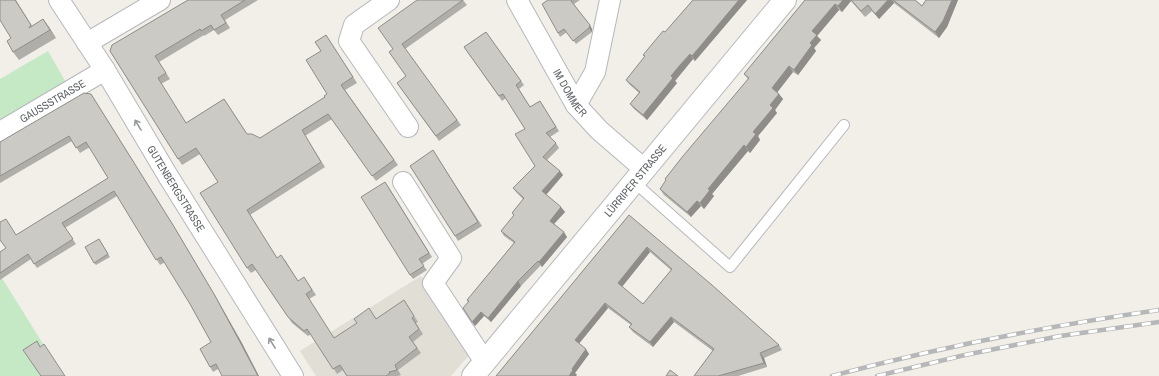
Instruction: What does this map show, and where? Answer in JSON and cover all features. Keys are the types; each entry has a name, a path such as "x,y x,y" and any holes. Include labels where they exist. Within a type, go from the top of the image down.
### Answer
{"street":[{"name":"GUTENBERGSTRASSE","path":"59,0 105,70 168,176 293,376"},
{"path":"87,43 160,0"},
{"path":"389,0 354,25 349,42 408,126"},
{"name":"IM DOMMER","path":"517,0 576,105 639,176"},
{"path":"576,105 595,72 610,0"},
{"name":"LÜRRIPER STRASSE","path":"403,182 451,258 433,283 479,369 785,0"},
{"name":"GAUSSSTRASSE","path":"0,132 105,70"}],"lane":[{"path":"639,176 730,267 844,125"}],"shaded area":[{"path":"421,276 470,354 451,376 316,376 300,351"}],"green space":[{"path":"48,51 68,86 0,125 0,79"},
{"path":"0,275 63,376 0,376"}],"building":[{"path":"0,0 15,0 31,25 29,28 43,19 50,30 13,52 7,41 11,38 0,20"},
{"path":"188,0 245,0 221,15 226,23 214,30 211,25 201,31 200,29 155,56 166,73 158,78 186,123 224,99 247,134 252,134 260,138 325,97 324,96 327,94 306,60 321,51 315,42 326,35 353,77 341,85 394,160 372,176 328,114 302,130 321,162 247,210 277,258 281,255 298,281 304,277 312,290 306,294 334,338 357,323 354,319 369,308 376,319 404,300 414,316 412,318 419,329 409,337 417,348 395,365 397,370 389,372 390,373 386,376 347,376 340,365 333,369 307,329 304,331 288,317 252,264 247,268 200,193 218,182 196,148 178,159 110,51 112,45"},
{"path":"417,0 463,0 402,44 457,120 436,136 397,83 406,76 389,52 393,49 378,28"},
{"path":"548,0 572,0 571,1 590,25 589,28 573,41 564,29 558,33 542,4"},
{"path":"693,0 739,0 692,56 690,54 680,65 671,76 673,78 643,115 630,104 640,92 626,80 645,56 643,55 663,31 665,32"},
{"path":"805,0 843,0 838,6 835,4 812,31 817,35 810,43 812,45 794,70 789,66 772,88 779,94 770,105 773,108 753,132 756,134 746,147 744,145 708,189 710,190 700,203 697,201 687,212 660,189 666,180 665,179 749,78 744,74"},
{"path":"851,0 888,0 875,14 868,5 861,11"},
{"path":"893,0 915,0 922,6 926,0 952,0 943,21 935,32"},
{"path":"486,32 521,81 516,85 530,107 540,101 556,127 546,133 556,143 543,157 560,171 542,191 561,207 550,221 564,232 539,262 538,261 518,281 488,318 481,312 472,322 463,308 469,301 467,300 515,242 501,231 514,215 512,213 524,198 513,188 535,166 515,134 525,129 503,94 499,96 464,47"},
{"path":"84,93 91,94 173,225 214,294 258,376 222,376 216,364 210,367 200,349 211,342 161,257 156,260 114,191 62,223 73,239 34,264 28,254 0,273 0,252 6,248 0,240 0,222 6,219 16,235 108,178 86,142 76,148 69,136 0,176 0,142"},
{"path":"433,150 478,222 455,236 410,166"},
{"path":"385,182 429,253 419,259 424,266 410,275 361,197"},
{"path":"629,215 712,285 779,345 760,353 764,363 718,376 694,376 714,349 671,317 650,342 629,327 632,324 605,303 575,340 586,349 569,376 496,376","holes":["647,247 672,269 643,304 618,283"]},
{"path":"99,239 108,254 94,263 85,247"},
{"path":"37,341 40,347 44,344 65,376 41,376 23,350"},
{"path":"670,370 678,376 666,376"}],"railway":[{"path":"832,376 873,365 995,338 1159,310"},
{"path":"877,376 965,355 1060,336 1159,322"}]}
